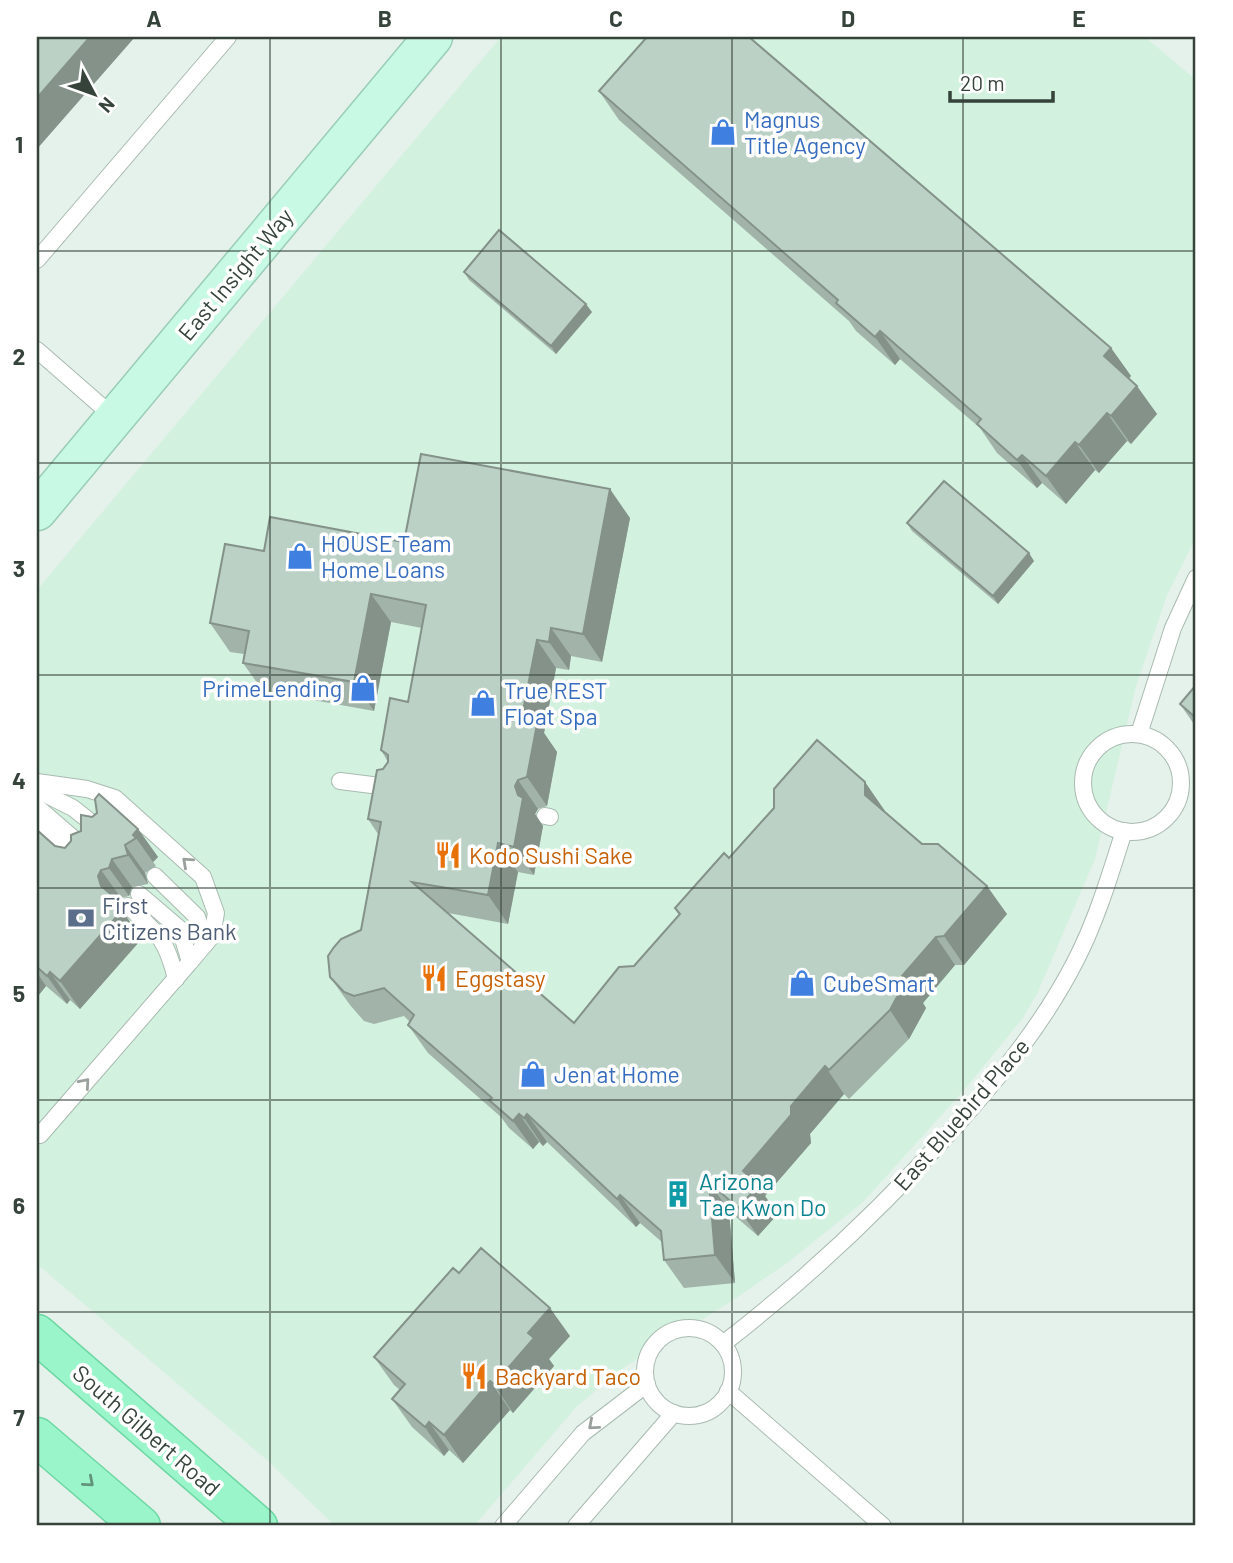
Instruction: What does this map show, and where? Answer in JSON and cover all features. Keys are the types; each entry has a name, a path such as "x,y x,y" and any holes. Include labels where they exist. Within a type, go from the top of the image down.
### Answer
{"main road":[{"name":"South Gilbert Road","path":"37,1334 258,1526"},
{"path":"37,1437 141,1526"}],"street":[{"name":"East Insight Way","path":"37,511 433,37"}],"lane":[{"path":"37,260 228,37"},
{"path":"37,350 115,418"},
{"path":"1139,734 1173,628 1196,578"},
{"path":"1139,734 1154,739 1166,748 1175,760 1180,790 1175,805 1160,822 1139,831 1124,831 1103,822 1088,805 1083,775 1088,761 1110,739 1139,734"},
{"path":"340,781 398,788"},
{"path":"37,782 115,797 202,877 216,913 212,936 40,1135"},
{"path":"37,790 73,808 108,835"},
{"path":"37,807 87,860 37,825"},
{"name":"East Bluebird Place","path":"724,1343 777,1302 876,1211 1009,1064 1045,1014 1076,960 1105,894 1124,831"},
{"path":"155,876 197,917 206,943"},
{"path":"176,979 168,948 134,900 180,929 190,962"},
{"path":"698,1328 724,1343 733,1369 728,1391 714,1408 700,1415 674,1413 657,1403 647,1384 645,1364 650,1351 670,1332 698,1328"},
{"path":"503,1526 583,1433 647,1384"},
{"path":"728,1391 883,1526"},
{"path":"576,1526 674,1413"}],"shaded area":[{"path":"501,37 1145,37 1196,80 1196,537 1167,595 1136,686 1095,859 1037,994 1022,1019 965,1089 862,1203 787,1263 727,1304 626,1366 577,1406 474,1526 335,1526 267,1460 37,1264 37,590"}],"building":[{"path":"37,37 90,37 37,98"},
{"path":"647,37 749,37 1111,348 1104,356 1137,386 1111,416 1107,413 1079,445 1075,442 1046,476 1022,455 1017,460 977,424 981,419 880,331 875,337 836,303 838,300 599,91"},
{"path":"499,230 586,304 551,346 464,272"},
{"path":"421,454 610,489 583,634 551,628 549,642 537,640 521,721 537,724 527,777 518,780 515,786 518,795 523,798 514,847 498,843 488,895 412,882 574,1023 619,967 634,966 680,914 675,908 724,853 729,858 774,808 774,789 817,740 865,782 865,795 922,844 938,844 987,886 944,936 936,937 902,976 906,980 890,1010 829,1070 825,1066 791,1106 791,1115 743,1171 754,1181 751,1184 756,1188 738,1208 709,1182 715,1255 664,1260 661,1231 620,1195 617,1199 527,1114 524,1118 519,1114 513,1121 489,1100 492,1098 408,1025 414,1015 384,988 354,996 344,992 330,977 328,956 341,939 361,930 381,822 368,819 377,770 383,769 388,762 388,755 381,750 390,698 408,702 426,605 371,594 354,682 243,663 249,631 210,623 225,544 264,551 270,517 404,542"},
{"path":"944,481 1029,553 993,596 907,523"},
{"path":"1196,685 1196,718 1180,704"},
{"path":"99,794 138,829 133,835 136,838 125,845 128,855 112,859 109,868 101,870 98,876 101,886 113,896 107,903 119,914 60,981 50,972 47,976 37,967 37,830 55,846 65,848 71,841 71,835 81,831 81,815 92,817 97,813 95,799"},
{"name":"Backyard Taco","path":"481,1248 550,1308 528,1333 534,1338 494,1384 490,1381 444,1435 429,1422 425,1427 392,1399 405,1384 374,1357 453,1268 459,1273"}],"place":[{"name":"Magnus Title Agency","path":"723,132"},
{"name":"HOUSE Team Home Loans","path":"300,556"},
{"name":"PrimeLending","path":"363,688"},
{"name":"True REST Float Spa","path":"483,703"},
{"name":"Kodo Sushi Sake","path":"448,855"},
{"name":"First Citizens Bank","path":"81,918"},
{"name":"Eggstasy","path":"434,978"},
{"name":"CubeSmart","path":"802,983"},
{"name":"Jen at Home","path":"533,1074"},
{"name":"Arizona Tae Kwon Do","path":"678,1194"},
{"name":"Backyard Taco","path":"474,1376"}]}
